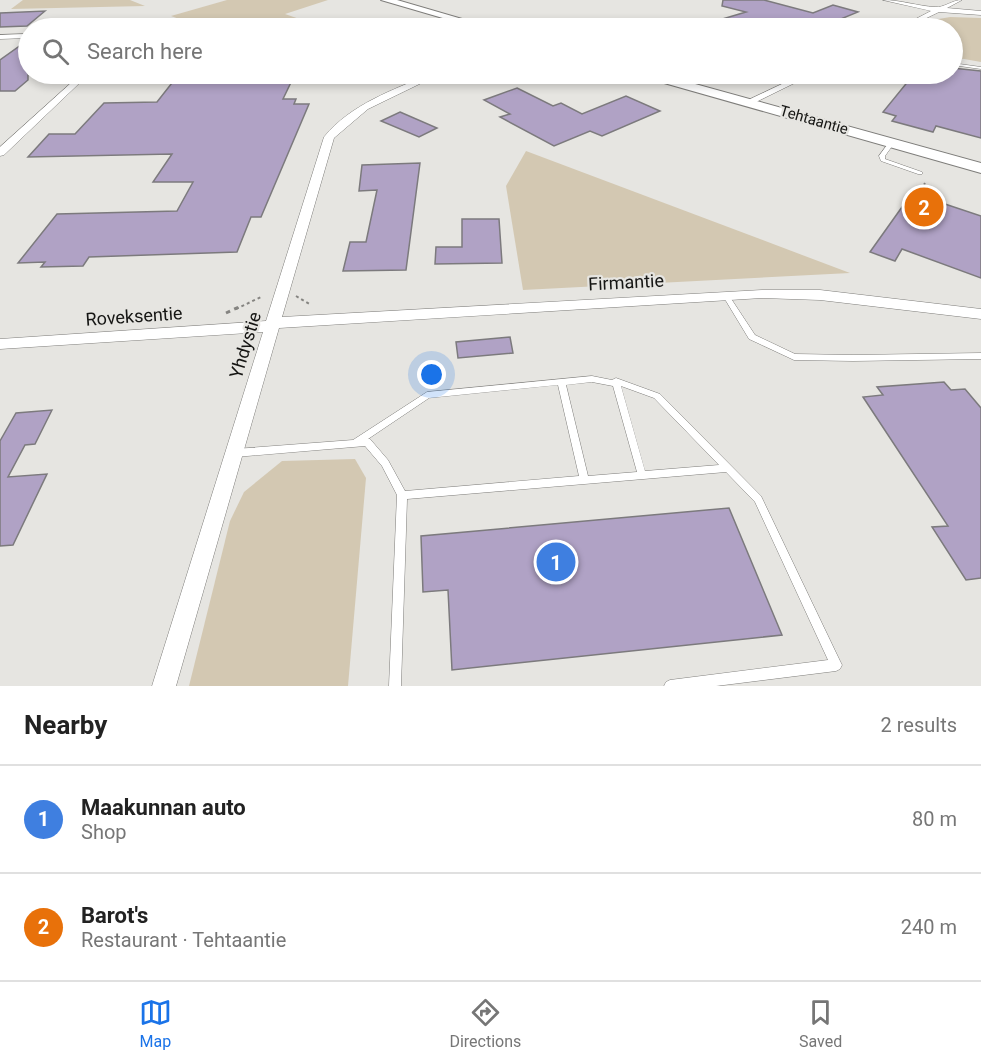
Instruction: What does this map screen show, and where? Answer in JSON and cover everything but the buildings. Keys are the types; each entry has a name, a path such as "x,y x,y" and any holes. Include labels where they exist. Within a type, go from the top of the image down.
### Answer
{"street":[{"path":"386,0 451,18"},
{"path":"886,0 939,10 981,13"},
{"path":"922,18 959,0"},
{"path":"0,37 18,36"},
{"path":"0,153 74,84"},
{"name":"Yhdystie","path":"164,686 329,137 341,122 362,109 415,84"},
{"name":"Tehtaantie","path":"683,84 981,168"},
{"path":"749,102 787,84"},
{"name":"Firmantie","path":"271,325 726,296 820,295 981,314"},
{"name":"Roveksentie","path":"0,344 271,325"}],"lane":[{"path":"963,66 981,68"},
{"path":"892,142 882,156 884,160 920,173"},
{"path":"726,296 752,337 794,357 981,356"},
{"path":"355,443 427,395 592,379 614,383 616,381 657,396 758,499 836,665 670,686"},
{"path":"616,381 642,475"},
{"path":"561,382 584,480"},
{"path":"233,453 367,442 385,463 402,495 395,686"},
{"path":"402,495 727,468"}],"shaded area":[{"path":"23,0 130,0 145,6 11,9"},
{"path":"227,0 328,0 285,14 296,18 176,18 171,16"},
{"path":"950,17 981,18 981,62 963,59 963,18 944,18"},
{"path":"526,151 850,273 523,290 506,186"},
{"path":"355,459 366,478 348,686 189,686 230,521 244,492 282,461"}],"place":[{"name":"Barot's","path":"924,207"},
{"name":"Maakunnan auto","path":"556,562"}]}
